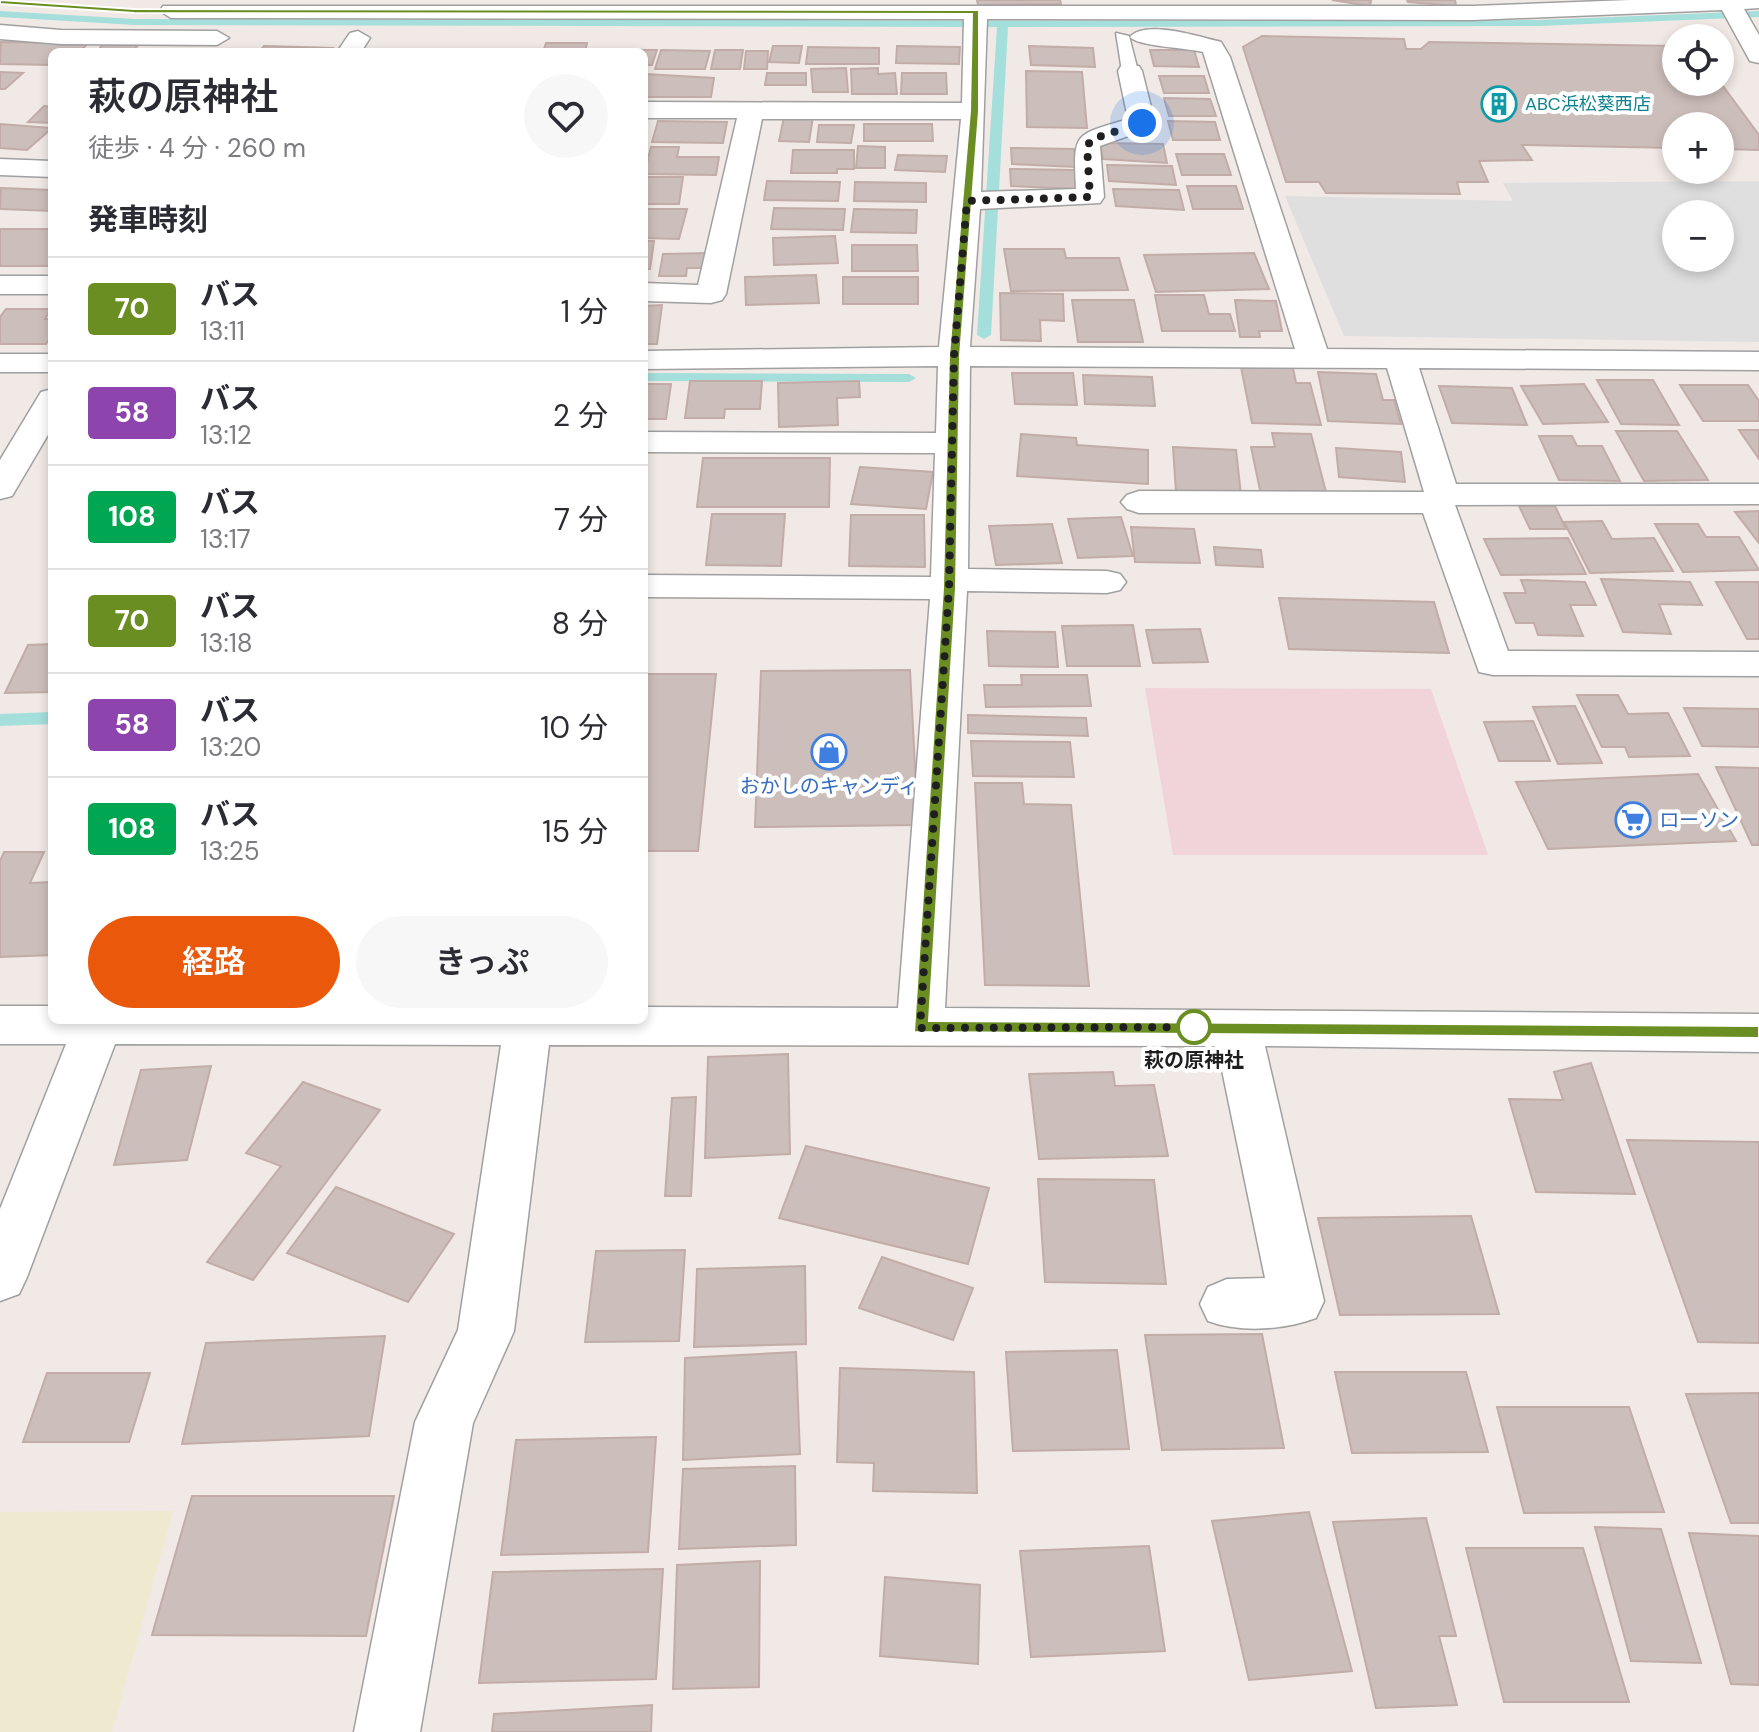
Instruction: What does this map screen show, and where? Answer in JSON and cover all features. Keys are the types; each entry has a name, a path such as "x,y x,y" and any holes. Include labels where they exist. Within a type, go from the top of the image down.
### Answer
{"street":[{"path":"1728,2 1759,56"},
{"path":"973,29 1393,7 1565,12 1759,2"},
{"path":"146,11 178,5 944,6 973,29 1016,36 1178,38 1213,47 1314,358"},
{"path":"920,1028 949,584 954,356 971,201 973,29"},
{"path":"0,32 61,37 234,38"},
{"path":"327,38 360,43"},
{"path":"971,201 1090,197 1087,146 1092,139 1142,123 1130,71"},
{"path":"648,110 974,111"},
{"path":"712,327 751,111"},
{"path":"0,167 48,169"},
{"path":"0,285 48,285"},
{"path":"648,294 712,327 954,356 1759,361"},
{"path":"648,358 712,327"},
{"path":"1400,358 1440,499 1493,663 1759,664"},
{"path":"0,363 48,363"},
{"path":"0,489 48,406"},
{"path":"648,442 952,443"},
{"path":"1139,502 1759,494"},
{"path":"648,586 1107,582"},
{"path":"387,1732 444,1422 486,1331 528,1024"},
{"path":"0,1025 1237,1027 1759,1033"},
{"path":"0,1277 97,1027"},
{"path":"1227,1304 1297,1301 1237,1027"}],"lane":[{"path":"1121,36 1130,71"}],"shaded area":[{"path":"1734,181 1759,181 1759,342 1344,336 1285,196 1513,201 1503,183 1734,184"},
{"path":"1145,688 1431,689 1488,855 1173,855"},
{"path":"173,1511 112,1732 0,1732 0,1512"}],"building":[{"path":"977,0 1060,0 1061,4 978,5"},
{"path":"1332,0 1371,0 1370,6"},
{"path":"1455,0 1456,6 1408,2"},
{"name":"ABC浜松葵西店","path":"1262,36 1404,39 1406,49 1421,49 1429,42 1662,46 1662,96 1730,96 1759,135 1759,150 1734,149 1734,112 1662,112 1662,148 1522,145 1532,160 1479,161 1488,182 1457,182 1460,194 1326,193 1319,182 1286,182 1243,47"},
{"path":"1,42 88,43 84,48 48,48 48,65 0,64"},
{"path":"546,43 587,43 586,48 544,48"},
{"path":"103,44 138,45 136,48 100,48"},
{"path":"264,46 333,48 262,48"},
{"path":"773,46 802,46 799,63 769,62"},
{"path":"897,46 960,47 959,64 896,63"},
{"path":"1029,46 1093,48 1095,67 1031,65"},
{"path":"808,47 879,48 879,64 806,64"},
{"path":"648,50 657,50 652,65 648,65"},
{"path":"661,50 710,51 705,69 655,69"},
{"path":"715,50 743,50 740,69 711,69"},
{"path":"1150,50 1194,50 1199,67 1154,66"},
{"path":"746,51 768,51 767,69 744,69"},
{"path":"846,68 848,92 813,92 811,69"},
{"path":"878,68 878,74 895,73 897,94 852,94 851,69"},
{"path":"1026,71 1082,72 1087,128 1027,127"},
{"path":"0,72 23,73 5,89 0,89"},
{"path":"767,73 806,73 806,85 765,85"},
{"path":"902,73 946,73 947,94 901,94"},
{"path":"648,74 714,78 711,97 648,97"},
{"path":"1159,76 1204,76 1209,93 1164,93"},
{"path":"1164,98 1210,99 1216,116 1169,116"},
{"path":"44,106 48,106 48,123 28,122"},
{"path":"784,117 813,117 809,142 779,141"},
{"path":"658,121 727,122 723,143 652,142"},
{"path":"1168,121 1215,122 1220,140 1173,140"},
{"path":"0,124 48,128 48,132 27,150 0,148"},
{"path":"864,124 932,124 933,141 864,141"},
{"path":"819,125 854,125 851,143 817,142"},
{"path":"1100,143 1163,144 1167,163 1103,159"},
{"path":"858,146 885,147 885,168 856,168"},
{"path":"651,147 679,147 677,157 719,157 716,175 648,174"},
{"path":"1011,148 1074,149 1076,167 1012,164"},
{"path":"793,150 854,150 854,169 837,169 837,173 791,173"},
{"path":"1176,154 1224,154 1231,175 1182,175"},
{"path":"898,155 947,156 945,172 895,170"},
{"path":"1107,165 1172,166 1176,185 1109,181"},
{"path":"1010,169 1075,170 1077,189 1011,186"},
{"path":"648,177 683,177 679,204 648,204"},
{"path":"767,181 840,182 838,201 764,200"},
{"path":"855,182 926,183 926,202 854,201"},
{"path":"1187,186 1236,186 1243,209 1193,209"},
{"path":"1,188 48,190 48,211 0,209"},
{"path":"1113,189 1179,190 1184,210 1116,206"},
{"path":"774,208 845,209 843,230 771,229"},
{"path":"648,209 687,209 679,239 648,238"},
{"path":"854,209 917,210 916,233 851,232"},
{"path":"0,229 48,229 48,266 0,266"},
{"path":"835,236 838,263 774,265 773,238"},
{"path":"648,241 654,241 650,269"},
{"path":"852,245 917,245 918,271 852,271"},
{"path":"1004,249 1064,249 1066,258 1119,258 1128,290 1011,291"},
{"path":"709,253 707,268 687,268 686,276 659,276 663,254"},
{"path":"1254,253 1269,289 1156,292 1144,255"},
{"path":"816,275 819,303 746,305 745,277"},
{"path":"843,277 918,277 918,304 843,304"},
{"path":"1000,293 1063,294 1064,321 1040,320 1041,341 1001,340"},
{"path":"1155,295 1204,295 1209,314 1230,314 1235,331 1162,331"},
{"path":"1072,300 1134,300 1143,342 1078,342"},
{"path":"1235,300 1276,301 1282,331 1259,331 1260,337 1240,337"},
{"path":"662,305 657,344 648,344 648,306"},
{"path":"6,309 48,309 45,319 48,319 48,341 46,344 0,344 0,317"},
{"path":"1241,367 1293,368 1296,383 1310,383 1321,425 1252,423"},
{"path":"1318,372 1376,374 1383,400 1394,400 1401,424 1328,421"},
{"path":"1012,373 1073,373 1077,405 1015,404"},
{"path":"1083,375 1152,377 1155,406 1085,404"},
{"path":"1597,380 1653,380 1679,425 1621,424"},
{"path":"690,381 762,381 760,409 725,409 724,418 685,418"},
{"path":"859,381 860,397 837,398 838,425 779,427 778,383"},
{"path":"648,384 671,384 666,419 648,419"},
{"path":"1584,384 1608,422 1543,424 1521,386"},
{"path":"1680,385 1748,385 1759,401 1759,421 1703,421"},
{"path":"1439,386 1512,388 1527,425 1452,423"},
{"path":"1739,430 1759,430 1759,459"},
{"path":"1616,431 1677,431 1708,480 1644,481"},
{"path":"1272,433 1311,434 1327,496 1261,495 1251,447 1275,447"},
{"path":"1021,434 1076,438 1077,445 1148,450 1148,484 1017,476"},
{"path":"1539,436 1572,436 1577,446 1602,446 1620,481 1559,480"},
{"path":"1173,447 1236,450 1241,495 1176,492"},
{"path":"1336,448 1401,452 1405,482 1339,477"},
{"path":"703,458 830,458 829,507 697,507"},
{"path":"860,467 933,472 926,509 851,504"},
{"path":"1519,506 1555,506 1566,529 1530,529"},
{"path":"1759,511 1759,543 1735,512"},
{"path":"712,514 785,514 781,566 706,565"},
{"path":"851,515 924,515 925,567 849,566"},
{"path":"1121,517 1133,556 1078,558 1068,519"},
{"path":"1602,521 1612,539 1654,538 1673,571 1590,573 1564,522"},
{"path":"1052,524 1062,563 996,565 989,526"},
{"path":"1655,524 1698,524 1706,537 1739,537 1759,570 1683,572"},
{"path":"1131,527 1194,529 1200,563 1135,562"},
{"path":"1568,538 1586,574 1501,575 1484,539"},
{"path":"1214,547 1261,550 1263,567 1216,565"},
{"path":"1601,579 1690,582 1702,605 1659,604 1671,634 1623,632"},
{"path":"1521,580 1585,582 1596,605 1570,605 1583,636 1538,635 1534,623 1516,623 1504,593 1526,593"},
{"path":"1716,582 1759,582 1759,639 1747,639"},
{"path":"1279,598 1434,602 1449,653 1289,649"},
{"path":"1133,625 1140,666 1067,666 1062,626"},
{"path":"1200,629 1208,662 1153,663 1146,630"},
{"path":"987,631 1055,632 1058,667 989,666"},
{"path":"48,644 48,692 5,693 28,645"},
{"path":"910,670 918,825 755,827 761,671"},
{"path":"648,674 716,674 698,851 648,851"},
{"path":"1021,675 1087,675 1091,706 986,707 984,685 1022,685"},
{"path":"1577,695 1618,695 1628,714 1668,713 1690,756 1629,757 1625,747 1602,747"},
{"path":"1575,706 1602,763 1558,764 1533,707"},
{"path":"1684,708 1759,709 1759,747 1702,746"},
{"path":"968,715 1086,718 1088,736 968,733"},
{"path":"1533,721 1550,761 1499,761 1484,722"},
{"path":"971,741 1070,742 1074,777 973,776"},
{"path":"1716,767 1759,768 1759,845 1752,845"},
{"path":"1698,774 1736,841 1548,849 1516,782"},
{"path":"975,783 1022,783 1024,804 1071,805 1089,986 985,985"},
{"path":"4,852 44,852 30,883 48,882 48,955 0,957 0,861"},
{"path":"788,1054 790,1154 705,1158 708,1057"},
{"path":"1591,1063 1635,1194 1536,1192 1509,1099 1563,1100 1554,1072"},
{"path":"211,1066 187,1160 114,1165 141,1070"},
{"path":"1113,1072 1115,1086 1154,1085 1168,1156 1039,1159 1029,1074"},
{"path":"303,1082 380,1110 253,1280 207,1262 281,1166 246,1153"},
{"path":"696,1097 691,1196 665,1196 672,1098"},
{"path":"1627,1140 1759,1142 1759,1343 1698,1342"},
{"path":"806,1146 989,1188 968,1264 779,1218"},
{"path":"1038,1179 1154,1180 1166,1284 1045,1282"},
{"path":"336,1187 454,1234 408,1302 287,1253"},
{"path":"1471,1216 1499,1314 1340,1315 1318,1218"},
{"path":"685,1250 679,1341 585,1342 596,1251"},
{"path":"882,1257 973,1288 953,1340 859,1308"},
{"path":"805,1266 806,1344 694,1347 697,1269"},
{"path":"1262,1334 1284,1448 1162,1450 1145,1335"},
{"path":"385,1336 369,1436 182,1444 206,1343"},
{"path":"1117,1350 1129,1449 1013,1451 1006,1352"},
{"path":"796,1352 800,1454 683,1460 685,1358"},
{"path":"840,1368 974,1372 977,1493 873,1491 874,1463 837,1462"},
{"path":"1335,1372 1466,1372 1488,1452 1352,1453"},
{"path":"47,1373 150,1373 129,1442 23,1442"},
{"path":"1759,1393 1759,1523 1731,1523 1686,1394"},
{"path":"1497,1407 1629,1407 1664,1512 1524,1513"},
{"path":"656,1437 648,1552 501,1555 516,1440"},
{"path":"795,1466 796,1545 679,1549 683,1469"},
{"path":"192,1496 394,1496 366,1636 152,1635"},
{"path":"1309,1512 1352,1671 1249,1680 1212,1521"},
{"path":"1426,1518 1456,1636 1439,1636 1457,1705 1376,1708 1333,1522"},
{"path":"1595,1527 1661,1529 1701,1663 1631,1661"},
{"path":"1689,1533 1759,1536 1759,1685 1731,1684"},
{"path":"1149,1546 1165,1651 1031,1657 1020,1551"},
{"path":"1466,1548 1583,1548 1629,1702 1504,1702"},
{"path":"760,1561 759,1687 673,1689 677,1565"},
{"path":"663,1569 656,1679 479,1683 493,1572"},
{"path":"885,1577 980,1585 978,1664 880,1656"},
{"path":"652,1705 651,1732 492,1732 494,1714"}],"waterway":[{"path":"0,14 135,22 1003,23"},
{"path":"1003,23 1539,23 1759,14"},
{"path":"984,335 1003,23"},
{"path":"648,377 909,378"},
{"path":"0,720 48,718"}],"bus line":[{"name":"70","path":"0,2 101,11 976,12 974,111 954,356 949,588 920,1028 1237,1027 1759,1033"}],"place":[{"name":"ABC浜松葵西店","path":"1499,104"},
{"name":"おかしのキャンディ","path":"829,752"},
{"name":"ローソン","path":"1633,820"},
{"name":"萩の原神社","path":"1194,1027"}],"route":[{"path":"1142,123 1092,139 1087,146 1090,197 967,201 954,356 949,588 920,1028 1206,1027 1194,1027"}]}
